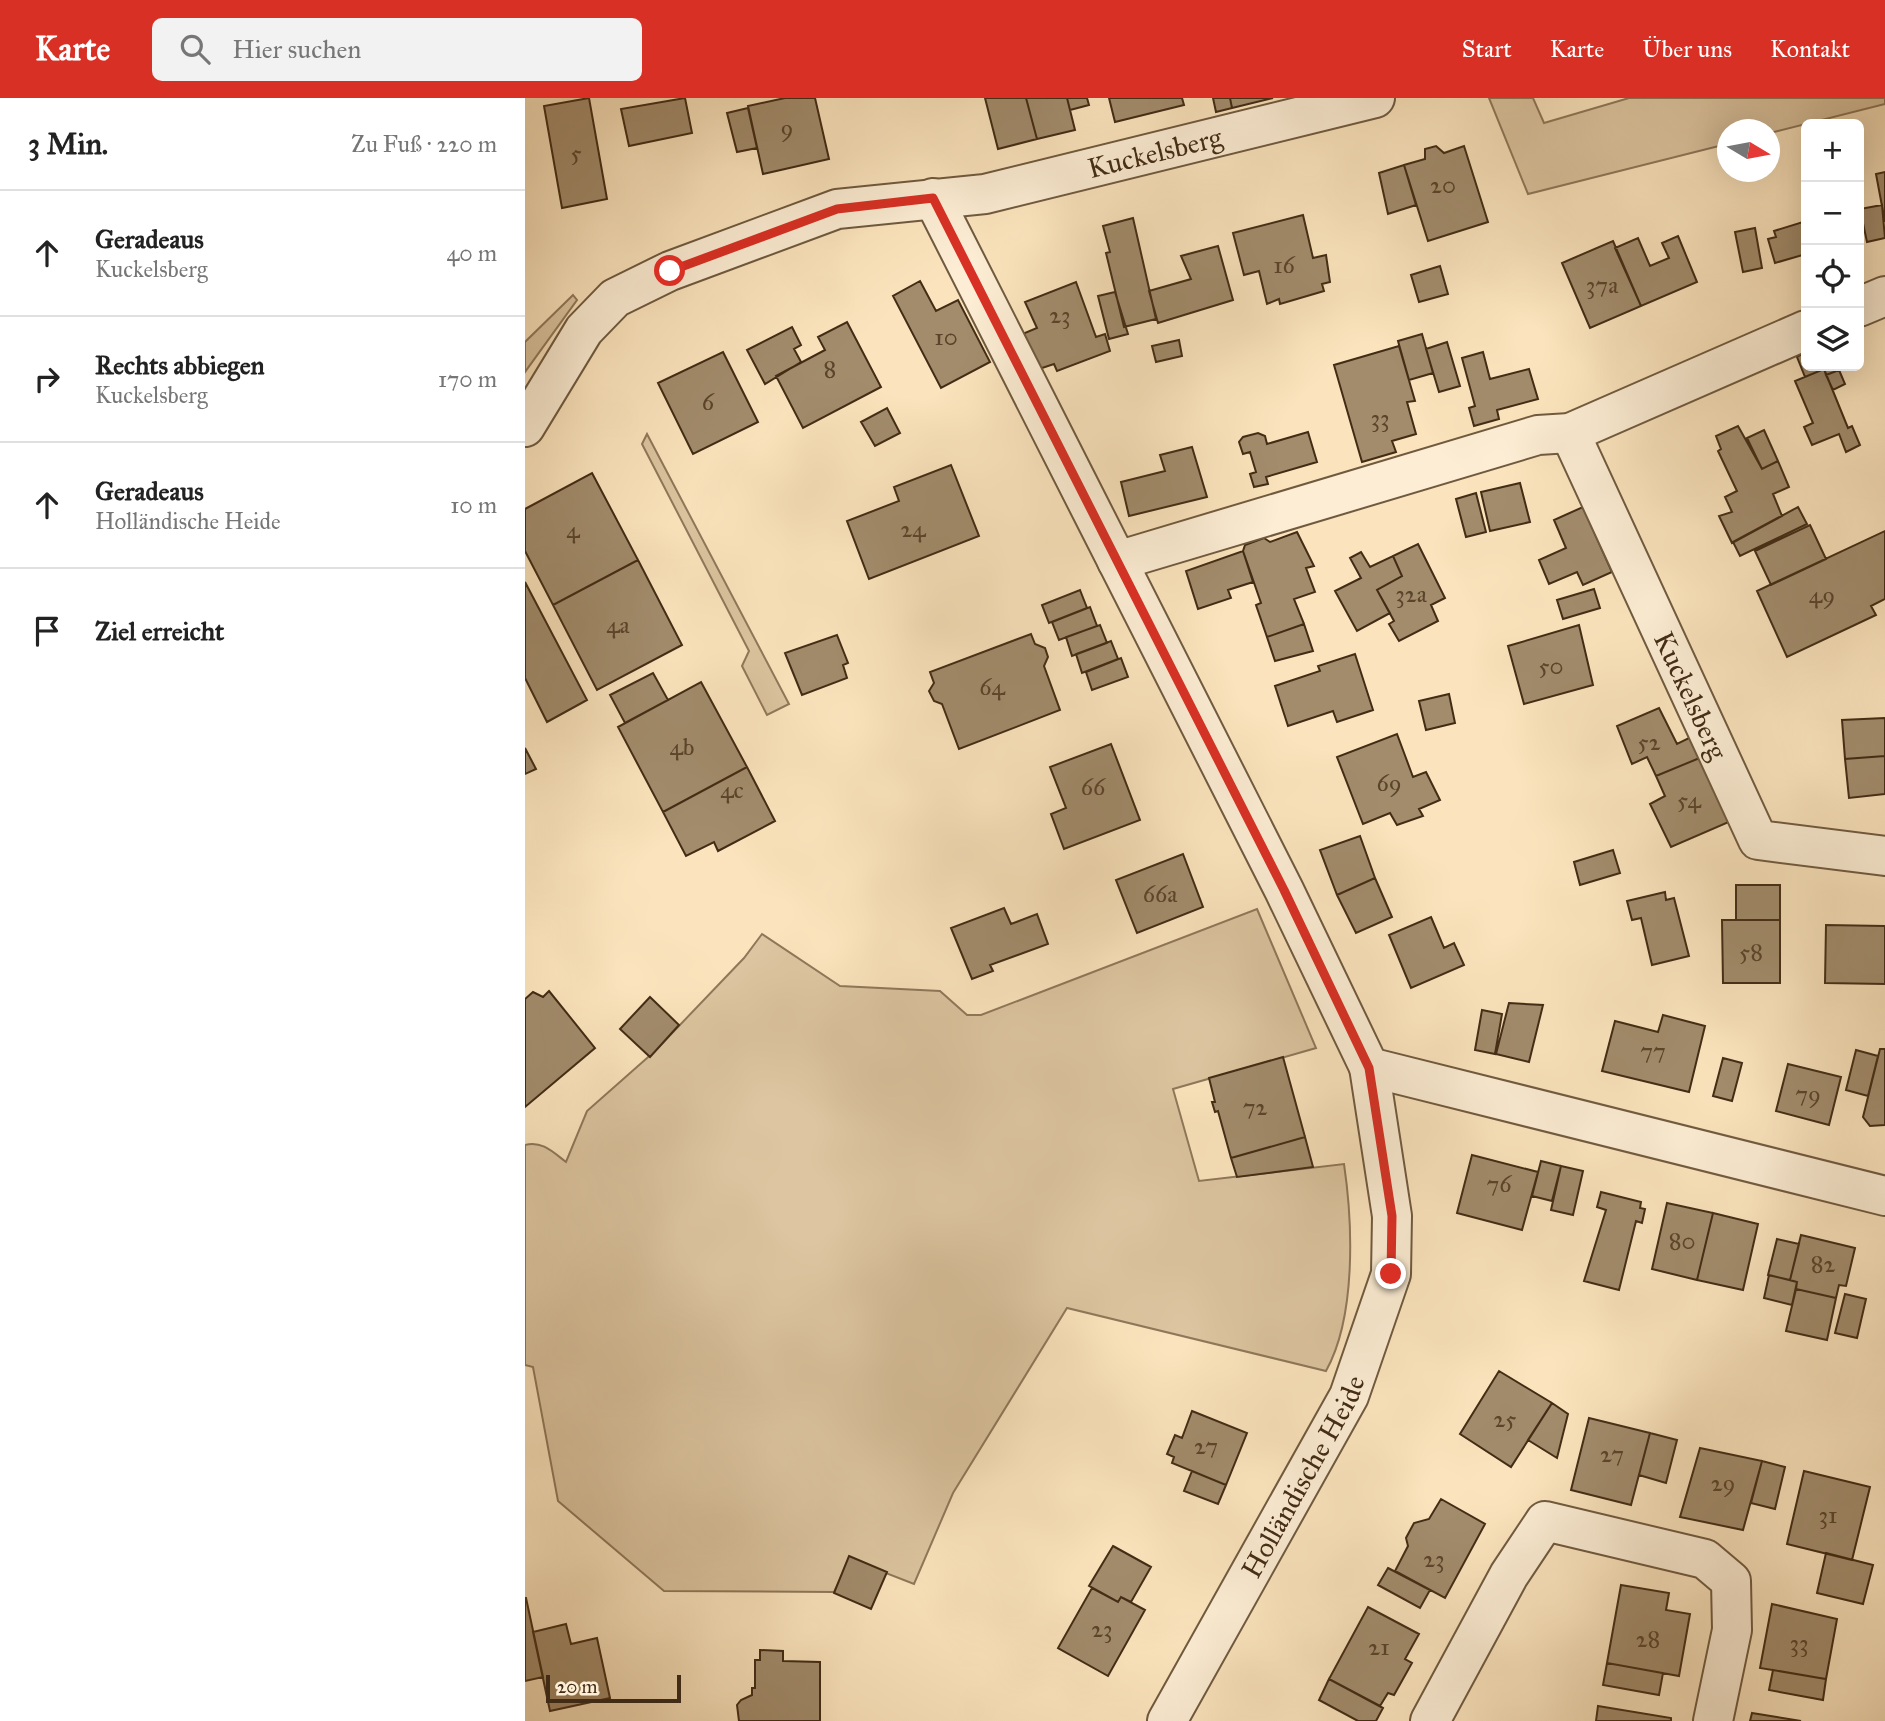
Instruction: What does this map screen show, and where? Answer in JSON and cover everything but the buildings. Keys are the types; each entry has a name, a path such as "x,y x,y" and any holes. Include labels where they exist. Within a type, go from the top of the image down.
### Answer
{"street":[{"name":"Kuckelsberg","path":"525,427 585,330 615,298 670,271 837,209 985,194 1375,98"},
{"path":"933,198 1284,890 1369,1068 1885,1196"},
{"path":"1864,305 1885,296"},
{"path":"1117,561 1538,435 1570,433 1801,332"},
{"name":"Kuckelsberg","path":"1570,433 1758,840 1885,856"},
{"name":"Holländische Heide","path":"1167,1721 1349,1396 1391,1274 1392,1216 1369,1068"},
{"path":"1430,1721 1509,1575 1545,1521 1705,1559 1731,1581 1732,1630 1713,1721"}],"shaded area":[{"path":"1489,98 1533,98 1544,123 1629,98 1885,98 1885,104 1826,119 1801,119 1801,125 1780,130 1780,119 1717,119 1717,147 1528,194"},
{"path":"573,295 577,300 525,372 525,342"},
{"path":"647,434 789,704 767,715 742,666 749,651 642,444"},
{"path":"1257,909 1316,1048 1173,1089 1199,1181 1344,1164 1349,1214 1350,1270 1343,1324 1326,1371 1067,1308 953,1493 914,1584 850,1559 834,1592 664,1591 558,1501 533,1367 525,1365 525,1145 542,1146 566,1162 587,1111 655,1051 744,958 762,934 840,986 940,991 967,1015 981,1015"}],"route":[{"path":"670,271 837,209 933,198 1284,890 1369,1068 1392,1216 1391,1274"}]}
